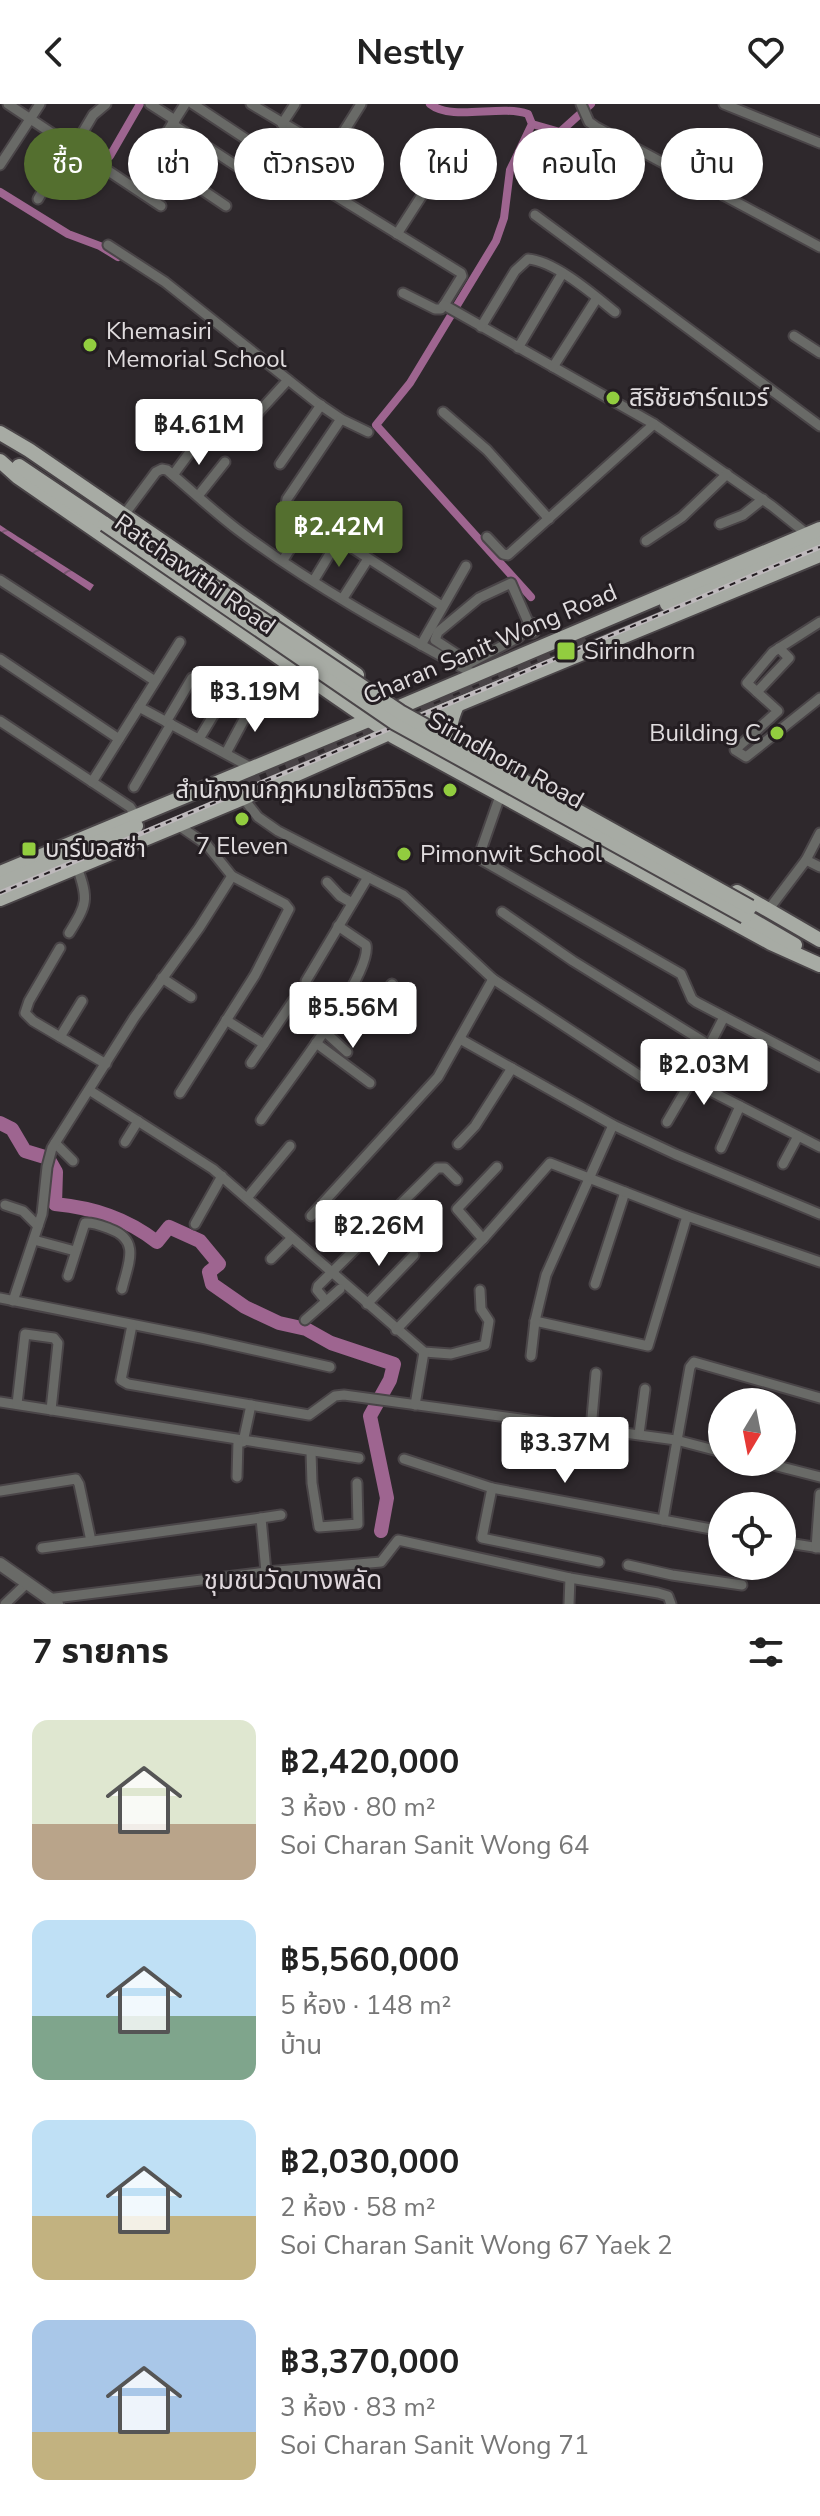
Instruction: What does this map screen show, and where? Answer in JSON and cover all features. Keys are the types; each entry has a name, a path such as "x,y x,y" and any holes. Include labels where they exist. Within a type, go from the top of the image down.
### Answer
{"main road":[{"name":"Ratchawithi Road","path":"0,435 28,459 113,518 424,720"},
{"name":"Ratchawithi Road","path":"0,455 113,518"},
{"name":"Ratchawithi Road","path":"0,461 56,504 368,720"},
{"name":"Sirindhorn Road","path":"113,518 400,712 747,912 820,962"},
{"name":"Charan Sanit Wong Road","path":"816,534 586,641 820,547"},
{"name":"Charan Sanit Wong Road","path":"0,873 816,534"},
{"name":"Charan Sanit Wong Road","path":"0,899 243,798 389,733 820,555"},
{"path":"553,643 546,648 546,657 553,662 566,661"},
{"path":"457,705 451,727 454,735 464,742"},
{"name":"Sirindhorn Road","path":"368,720 521,808 771,943 820,962"},
{"name":"Sirindhorn Road","path":"424,720 769,909 820,943"},
{"path":"271,760 291,763 293,770 289,778"},
{"path":"521,808 516,800 518,786 540,784"},
{"path":"0,884 209,799 0,891"},
{"name":"Sirindhorn Road","path":"747,912 820,943"}],"street":[{"path":"8,104 46,128"},
{"path":"0,165 40,104"},
{"path":"84,128 106,104"},
{"path":"150,104 234,164"},
{"path":"169,128 185,104"},
{"path":"193,104 234,131"},
{"path":"251,104 289,128"},
{"path":"282,128 295,104"},
{"path":"346,128 361,104"},
{"path":"724,104 820,143"},
{"path":"583,108 589,122 596,127 820,247"},
{"path":"153,200 161,206"},
{"path":"217,200 226,206"},
{"path":"342,200 462,274 447,307 439,310 403,293"},
{"path":"397,234 419,200"},
{"path":"535,215 820,426"},
{"path":"108,245 165,282 321,405 368,432"},
{"path":"481,327 528,259 537,260 562,274 615,312"},
{"path":"518,348 562,274"},
{"path":"553,367 597,298"},
{"path":"447,307 654,424 816,534"},
{"path":"794,336 820,353"},
{"path":"255,416 288,380"},
{"path":"280,464 321,405"},
{"path":"443,412 487,450 549,519"},
{"path":"341,419 286,505 442,606"},
{"path":"487,537 503,554 508,555 654,424"},
{"path":"173,475 199,440"},
{"path":"198,496 225,462"},
{"path":"113,518 159,470 167,470 237,529 283,560 476,675"},
{"path":"646,541 682,517 727,474"},
{"path":"720,524 743,515 763,499"},
{"path":"283,560 306,524"},
{"path":"314,580 337,542"},
{"path":"343,598 366,562"},
{"path":"421,645 466,566"},
{"path":"0,580 155,681"},
{"path":"526,631 470,663 435,640 440,630 479,598 511,583 526,631 527,653"},
{"path":"820,622 779,648 747,683 778,711 735,750 746,757 820,698"},
{"path":"92,782 180,642"},
{"path":"757,692 789,658 779,648"},
{"path":"0,659 119,739"},
{"path":"134,787 192,678"},
{"path":"199,739 235,679"},
{"path":"226,753 255,699"},
{"path":"139,707 252,768"},
{"path":"0,721 130,807 136,816"},
{"path":"500,796 480,853 482,860 681,974 692,999 820,1067"},
{"path":"243,798 258,817 271,827 410,900 493,979 651,1083"},
{"path":"178,825 207,845 232,876 289,909 255,975 180,1093"},
{"path":"769,909 806,860 820,833"},
{"path":"806,860 820,867"},
{"path":"69,933 84,910 86,899 77,867"},
{"path":"13,1301 44,1204 49,1155 55,1143 232,876"},
{"path":"306,981 368,877"},
{"path":"327,882 352,903"},
{"path":"502,912 573,961 709,1045"},
{"path":"261,1120 344,1001 366,957 367,947 338,926"},
{"path":"60,948 25,1013 106,1064"},
{"path":"162,978 191,997"},
{"path":"311,1216 438,1077 493,979"},
{"path":"344,1001 360,1009 372,1008 392,984"},
{"path":"60,1037 82,1001"},
{"path":"251,1063 293,1001"},
{"path":"667,1122 724,1017"},
{"path":"226,1020 264,1044"},
{"path":"324,1031 347,1052"},
{"path":"460,1039 613,1125 820,1214"},
{"path":"316,1043 370,1083"},
{"path":"458,1144 475,1126 512,1068"},
{"path":"691,1081 820,1147"},
{"path":"89,1090 222,1176 424,1352 451,1354 485,1345 489,1321 481,1309 480,1290"},
{"path":"721,1148 740,1106"},
{"path":"125,1142 138,1121"},
{"path":"531,1356 535,1321 546,1275 613,1125"},
{"path":"783,1164 798,1136"},
{"path":"55,1143 73,1161"},
{"path":"247,1198 290,1146"},
{"path":"396,1330 550,1163 687,1216 820,1262"},
{"path":"483,1239 457,1211 497,1167"},
{"path":"326,1301 316,1288 437,1168 445,1168 457,1180"},
{"path":"195,1224 222,1176"},
{"path":"595,1284 625,1192"},
{"path":"5,1205 23,1211 38,1226"},
{"path":"535,1321 648,1346 687,1216"},
{"path":"68,1276 85,1223 94,1223 124,1234 128,1240 130,1256 122,1289"},
{"path":"271,1259 292,1238"},
{"path":"34,1240 75,1251"},
{"path":"367,1304 414,1255"},
{"path":"305,1320 340,1289"},
{"path":"0,1298 330,1367"},
{"path":"132,1325 121,1380 123,1383 309,1415 339,1395 367,1398 639,1434 708,1448"},
{"path":"17,1404 25,1334 54,1338 58,1343 51,1410"},
{"path":"415,1405 424,1352"},
{"path":"663,1520 690,1367 694,1362 820,1398"},
{"path":"591,1429 596,1373"},
{"path":"639,1434 645,1389"},
{"path":"0,1402 359,1458"},
{"path":"237,1477 241,1441 251,1405"},
{"path":"311,1452 319,1527 358,1524 357,1483"},
{"path":"404,1459 492,1488 708,1528"},
{"path":"796,1471 820,1477"},
{"path":"0,1491 76,1479 91,1541"},
{"path":"476,1557 492,1488"},
{"path":"796,1544 818,1548 820,1494"},
{"path":"42,1548 281,1515"},
{"path":"261,1518 266,1572"},
{"path":"482,1538 599,1562"},
{"path":"0,1564 52,1602 266,1572 381,1562 398,1540 670,1600 672,1575"},
{"path":"628,1565 742,1585"},
{"path":"569,1604 570,1578"},
{"path":"5,1604 26,1584"}],"water":[{"path":"0,525 94,585 90,591 0,531"}],"waterway":[{"path":"112,153 140,104"},
{"path":"430,104 451,112 516,111 528,114 532,124 510,170 504,218 496,241 410,383 376,425 531,597"},
{"path":"532,124 560,132 591,104"},
{"path":"0,192 68,234 100,246 118,257"},
{"path":"0,1123 12,1129 25,1151 48,1158 56,1172 55,1204 109,1216 133,1226 157,1242 169,1227 200,1241 219,1264 209,1272 212,1284 245,1307 279,1323 306,1329 331,1343 394,1364 390,1380 370,1416 387,1498 381,1531"}],"tunnel":[{"path":"304,756 585,638"},
{"path":"210,803 318,757"}],"railway":[{"path":"0,893 820,547"}],"place":[{"name":"Khemasiri Memorial School","path":"90,345"},
{"name":"สิริชัยฮาร์ดแวร์","path":"613,398"},
{"name":"Sirindhorn","path":"566,651"},
{"name":"Building C","path":"777,733"},
{"name":"สำนักงานกฎหมายโชติวิจิตร","path":"450,790"},
{"name":"7 Eleven","path":"242,819"},
{"name":"บาร์บอสซ่า","path":"29,849"},
{"name":"Pimonwit School","path":"404,854"}],"district":[{"name":"ชุมชนวัดบางพลัด","path":"293,1580"}]}
